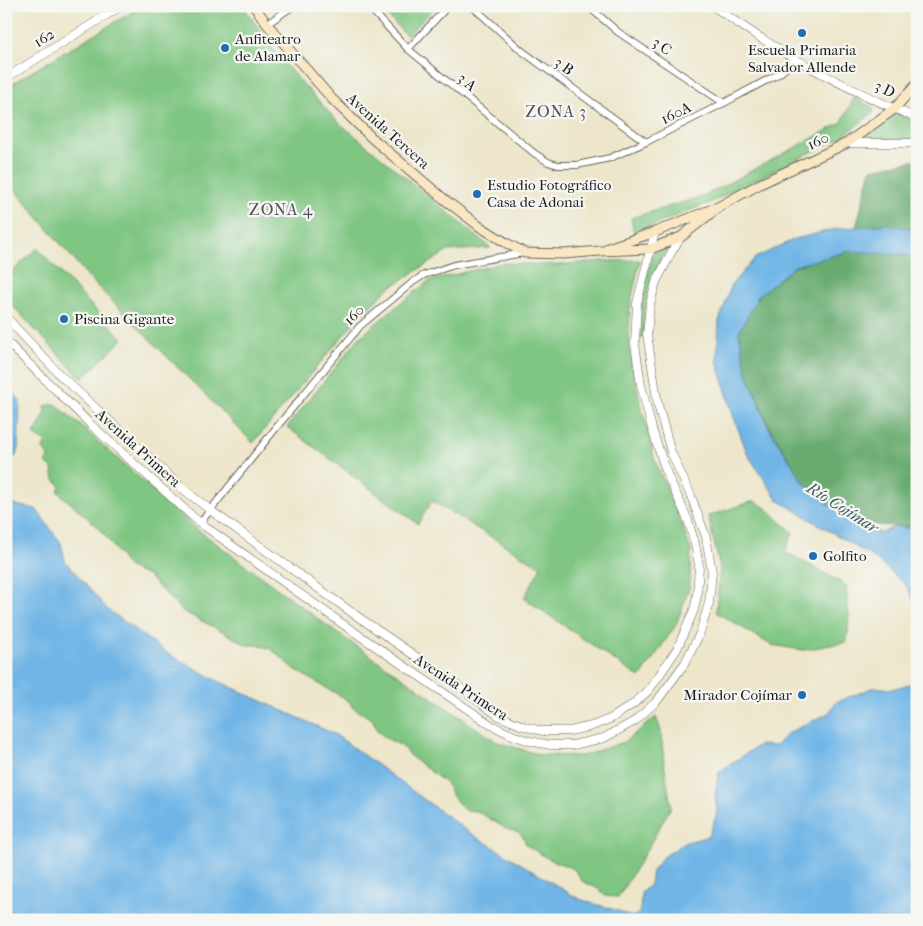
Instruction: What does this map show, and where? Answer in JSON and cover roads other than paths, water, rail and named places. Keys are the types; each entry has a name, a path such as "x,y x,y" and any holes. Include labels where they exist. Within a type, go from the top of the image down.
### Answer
{"main road":[{"name":"Avenida Tercera","path":"254,6 267,24 332,99 374,139 444,199 479,226 525,252"},
{"name":"160","path":"600,251 720,206 760,184 847,143 894,109 917,84"},
{"name":"160","path":"525,252 564,254 650,249 681,237 720,206"},
{"path":"667,227 677,231 681,237"}],"street":[{"name":"162","path":"6,78 122,6"},
{"path":"267,24 293,6"},
{"name":"3 A","path":"368,6 408,49 534,153 548,162 558,165"},
{"path":"408,49 448,6"},
{"name":"3 B","path":"472,6 522,51 646,142"},
{"name":"3 C","path":"588,6 618,32 724,103"},
{"name":"3 D","path":"713,6 796,60 894,109 917,118"},
{"name":"160A","path":"558,165 577,165 610,158 724,103 780,73 796,60"},
{"path":"847,143 917,143"},
{"name":"Avenida Primera","path":"6,317 60,375 182,488 210,510 499,716 523,726 542,730 570,731 592,726 612,718 647,692 677,649 694,610 697,596 699,566 695,544 688,520 667,474 652,429 641,385 635,344 637,303 654,232"},
{"name":"Avenida Primera","path":"6,341 89,423 200,523 347,627 491,725 530,741 550,745 573,745 604,738 636,721 657,701 685,663 700,633 709,603 712,572 706,537 691,496 671,452 660,415 647,334 650,304 656,282 681,237"},
{"name":"160","path":"200,523 360,326 413,282 424,276 454,265 525,252"},
{"path":"347,627 354,614"},
{"path":"647,692 657,701"},
{"path":"491,725 496,714"}],"water":[{"path":"887,224 917,230 917,256 850,251 795,266 759,295 739,332 747,374 770,430 804,483 825,502 858,524 882,533 893,527 917,528 917,544 911,548 917,558 917,608 907,586 873,557 778,500 748,455 733,415 717,360 719,321 732,284 755,258 795,239 835,229"},
{"path":"6,386 20,400 18,453 6,466"},
{"path":"6,496 11,504 36,509 61,543 65,561 107,609 165,652 218,681 336,735 470,833 579,899 632,917 640,913 641,893 650,884 652,871 662,858 684,843 709,836 717,813 715,793 719,772 759,745 775,746 788,733 829,713 836,702 875,687 892,689 917,681 917,920 6,920"}],"place":[{"name":"Escuela Primaria Salvador Allende","path":"802,33"},
{"name":"Anfiteatro de Alamar","path":"225,48"},
{"name":"Estudio Fotográfico Casa de Adonai","path":"477,194"},
{"name":"Piscina Gigante","path":"64,319"},
{"name":"Golfito","path":"813,556"},
{"name":"Mirador Cojímar","path":"802,695"}],"district":[{"name":"ZONA 3","path":"556,111"},
{"name":"ZONA 4","path":"281,209"}],"water label":[{"name":"Río Cojímar","path":"843,507"}]}
